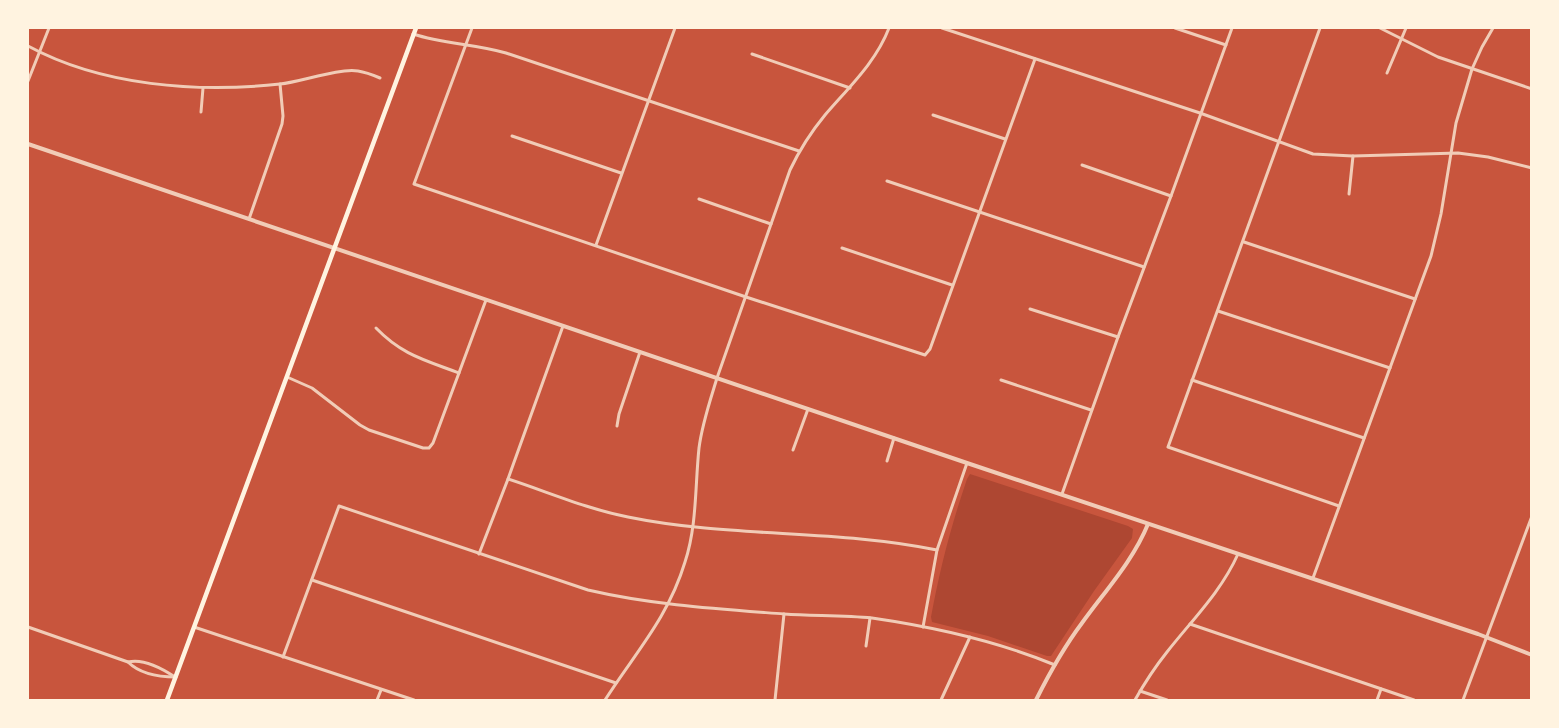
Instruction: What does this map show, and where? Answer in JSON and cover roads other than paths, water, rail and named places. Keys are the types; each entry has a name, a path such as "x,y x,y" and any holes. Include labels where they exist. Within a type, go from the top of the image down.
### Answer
{"main road":[{"path":"167,700 416,28"}],"street":[{"path":"28,81 50,28"},
{"path":"472,28 414,184 746,297 925,355 930,349 1035,59"},
{"path":"596,245 675,28 670,28"},
{"path":"605,700 650,636 669,603 686,560 693,526 700,442 707,411 790,170 799,151 824,116 850,88 876,54 889,28"},
{"path":"942,28 1200,113 1313,154 1353,156 1451,153 1488,157 1532,168"},
{"path":"1175,28 1226,44"},
{"path":"1062,494 1091,410 1232,28"},
{"path":"1320,28 1244,242 1168,447 1339,506"},
{"path":"1380,28 1438,58 1532,89"},
{"path":"1387,73 1406,28"},
{"path":"1313,578 1431,256 1441,214 1456,123 1472,70 1493,28"},
{"path":"414,34 429,40 506,53 799,151"},
{"path":"28,46 39,53 96,73 149,84 203,88 280,84 352,70 380,78"},
{"path":"752,54 850,88"},
{"path":"249,219 282,124 280,84"},
{"path":"201,112 203,88"},
{"path":"933,115 1006,140"},
{"path":"512,136 621,173"},
{"path":"28,144 967,463 1313,578 1532,655"},
{"path":"1349,194 1353,156"},
{"path":"1082,165 1171,196"},
{"path":"887,181 1144,267"},
{"path":"699,199 771,224"},
{"path":"1244,242 1415,299"},
{"path":"842,248 952,285"},
{"path":"287,377 312,388 351,419 369,430 423,448 429,448 433,443 486,300"},
{"path":"1030,309 1118,337"},
{"path":"1218,310 1390,368"},
{"path":"479,554 563,326"},
{"path":"376,328 389,342 400,350 459,373"},
{"path":"617,426 619,414 640,352"},
{"path":"1001,380 1091,410"},
{"path":"1192,380 1364,438"},
{"path":"793,450 808,409"},
{"path":"887,461 894,438"},
{"path":"923,627 938,550 967,463"},
{"path":"508,479 614,514 657,522 857,538 938,550"},
{"path":"283,657 338,506 588,590 641,601 784,614 870,618 970,637 1056,665"},
{"path":"1463,700 1532,516"},
{"path":"1036,700 1081,625 1134,553 1148,524"},
{"path":"1135,700 1166,653 1223,584 1238,554"},
{"path":"312,580 616,683"},
{"path":"775,700 784,614"},
{"path":"866,646 870,618"},
{"path":"1190,624 1414,700"},
{"path":"28,627 128,662 134,668 161,677 176,677"},
{"path":"194,628 414,700"},
{"path":"941,700 970,637"},
{"path":"128,662 136,660 163,669 176,677"},
{"path":"1377,700 1381,689"},
{"path":"377,700 381,690"},
{"path":"1140,691 1167,700"}]}
